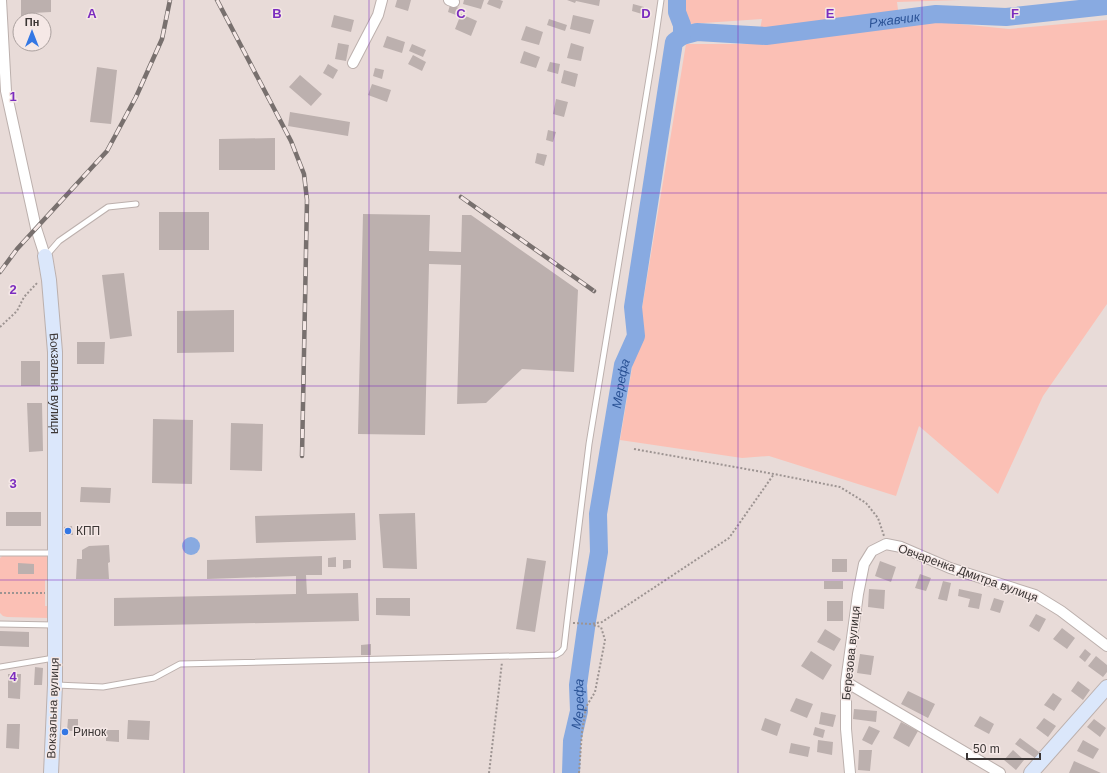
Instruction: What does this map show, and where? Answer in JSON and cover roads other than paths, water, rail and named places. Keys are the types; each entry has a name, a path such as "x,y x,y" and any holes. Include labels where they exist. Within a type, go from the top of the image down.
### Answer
{"street":[{"name":"Вокзальна вулиця","path":"1,0 6,91 36,228 45,256 49,280 55,352 55,685 51,773"},
{"path":"354,63 378,15 382,0"},
{"name":"Овчаренка Дмитра вулиця","path":"886,544 901,547 950,568 1035,595 1061,611 1107,646"},
{"name":"Березова вулиця","path":"850,773 846,729 846,682 858,594 864,564 872,551 886,544"},
{"path":"846,682 1000,773"},
{"path":"1031,773 1107,687"}],"lane":[{"path":"55,685 103,687 154,678 180,664 502,657 556,655 561,652 564,648 589,444 661,0"},
{"path":"45,256 59,241 108,207 136,204"},
{"path":"0,553 55,553"},
{"path":"0,624 55,625"},
{"path":"0,667 55,658"}],"water":[{"path":"191,537 197,540 200,546 197,552 191,555 185,552 182,546 185,540"}],"waterway":[{"name":"Мерефа","path":"571,773 572,741 579,711 578,685 599,552 598,514 623,365 636,336 633,307 674,42 682,36 682,25 677,12 677,0"},
{"name":"Ржавчик","path":"682,36 697,32 766,36 936,14 1006,17 1107,6"}],"railway":[{"path":"0,272 17,249 107,151 136,97 162,39 170,0"},
{"path":"217,0 291,141 304,174 307,200 302,456"},
{"path":"461,197 594,291"}],"place":[{"name":"КПП","path":"68,531"},
{"name":"Ринок","path":"65,732"}]}
